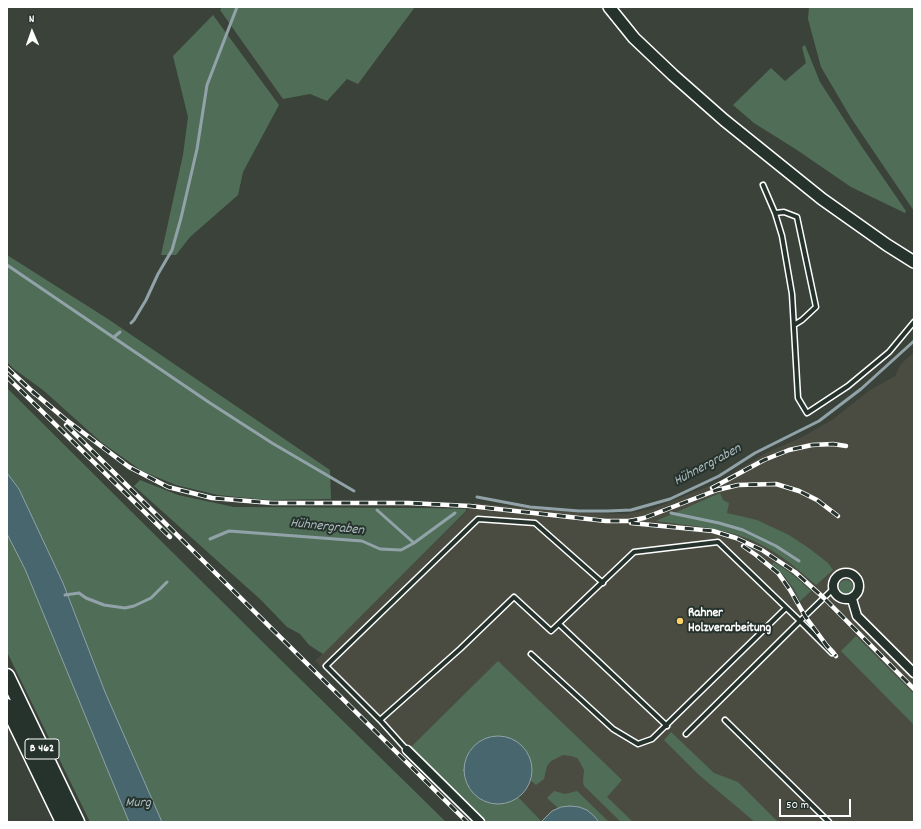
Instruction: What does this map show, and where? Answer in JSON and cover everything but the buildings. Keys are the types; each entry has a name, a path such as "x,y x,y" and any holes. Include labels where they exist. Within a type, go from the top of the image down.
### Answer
{"highway":[{"name":"B 462","path":"7,676 77,822"},
{"name":"B 462","path":"7,706 63,822"}],"street":[{"path":"609,7 634,38 724,120 822,199 887,245 914,262"},
{"path":"843,573 850,574 856,578 859,584 859,591 852,598 842,599 836,595 833,589 833,582 837,576 843,573"},
{"path":"852,598 857,616 914,673"},
{"path":"407,750 480,822"}],"lane":[{"path":"764,185 775,213 783,244 792,294 798,398 807,413 848,386 889,352 914,322"},
{"path":"775,213 784,212 797,217 816,307 794,325"},
{"path":"407,750 380,720 326,666 478,519 535,523 603,583"},
{"path":"380,720 460,649 514,597 551,631 634,552 718,542 832,653"},
{"path":"686,734 833,589"},
{"path":"531,654 613,729 638,744 652,739 667,726 786,608"},
{"path":"559,624 667,726"},
{"path":"725,720 829,822"}],"shaded area":[{"path":"914,352 914,822 485,822 380,720 315,661 475,503 580,513 626,514 652,509 719,482 764,454 802,437 832,420 870,390 895,376 901,364"}],"green space":[{"path":"222,7 415,7 358,84 347,79 327,101 310,94 283,99 220,10"},
{"path":"809,7 914,7 914,211 851,118 821,67 808,19"},
{"path":"213,15 279,105 243,172 238,195 190,237 176,255 161,255 183,155 188,117 173,56"},
{"path":"805,45 820,82 906,211 905,213 851,187 754,123 733,105 771,68 785,81 806,63 802,47"},
{"path":"7,255 108,319 330,470 331,499 267,500 218,495 176,485 142,471 101,442 43,390 14,369 7,362"},
{"path":"7,388 446,822 162,822 105,692 63,583 19,489 7,473"},
{"path":"140,480 178,495 234,507 425,508 466,509 466,511 323,654 309,645 300,634 287,627 261,600 134,486"},
{"path":"720,493 723,500 729,503 727,513 757,520 789,535 828,563 833,570 816,585 790,563 773,551 754,541 735,534 710,528 656,521"},
{"path":"7,534 25,569 129,822 90,822 7,652"},
{"path":"774,562 792,574 811,591 800,601 794,589 785,577 772,564"},
{"path":"846,580 851,582 853,587 851,592 846,594 841,592 839,587 841,582"},
{"path":"856,636 914,694 914,725 841,651"},
{"path":"498,661 622,780 607,797 633,822 621,822 584,786 584,770 577,758 563,755 551,761 547,766 544,779 536,785 530,780 532,772 528,755 523,747 509,738 513,800 518,797 541,821 485,822 410,748"},
{"path":"671,732 714,773 738,782 778,822 755,822 699,775 664,740"},
{"path":"554,791 565,794 577,791 609,822 599,822 587,810 579,807 558,808 547,798"}],"water":[{"name":"Murg","path":"7,473 19,489 63,583 105,692 162,822 129,822 25,569 7,534"},
{"path":"498,736 511,739 522,746 529,757 532,770 529,783 522,794 511,801 498,804 485,801 474,794 467,783 464,770 467,757 474,746 485,739"},
{"path":"570,806 587,810 599,822 541,822 552,811 561,807"}],"waterway":[{"path":"131,323 146,300 158,274 172,250 197,149 207,85 237,7"},
{"path":"7,265 210,403 272,443 354,491"},
{"path":"114,337 120,332"},
{"name":"Hühnergraben","path":"477,497 530,507 579,511 631,510 670,499 719,476 755,453 819,421 861,389 914,341"},
{"path":"377,510 414,543"},
{"name":"Hühnergraben","path":"210,539 229,531 362,541 380,549 401,550 414,543 455,513"},
{"path":"671,513 719,523 743,530 776,546 799,561"},
{"name":"Hühnergraben","path":"65,595 79,593 86,598 104,605 125,608 134,606 151,598 167,582"}],"railway":[{"path":"7,368 35,394"},
{"path":"7,377 170,537"},
{"path":"32,391 65,419 129,467 168,487 212,498 272,503 408,503 470,506 606,521 629,521 644,518 717,490 738,485 776,484 799,491 817,500 838,516"},
{"path":"66,425 467,822"},
{"path":"712,488 764,460 789,450 812,445 833,444 846,446"},
{"path":"631,523 713,531 736,538 762,550 795,572 824,598 914,689"},
{"path":"743,546 778,573 805,616 836,656"}],"place":[{"name":"Rahner Holzverarbeitung","path":"680,621"}]}
